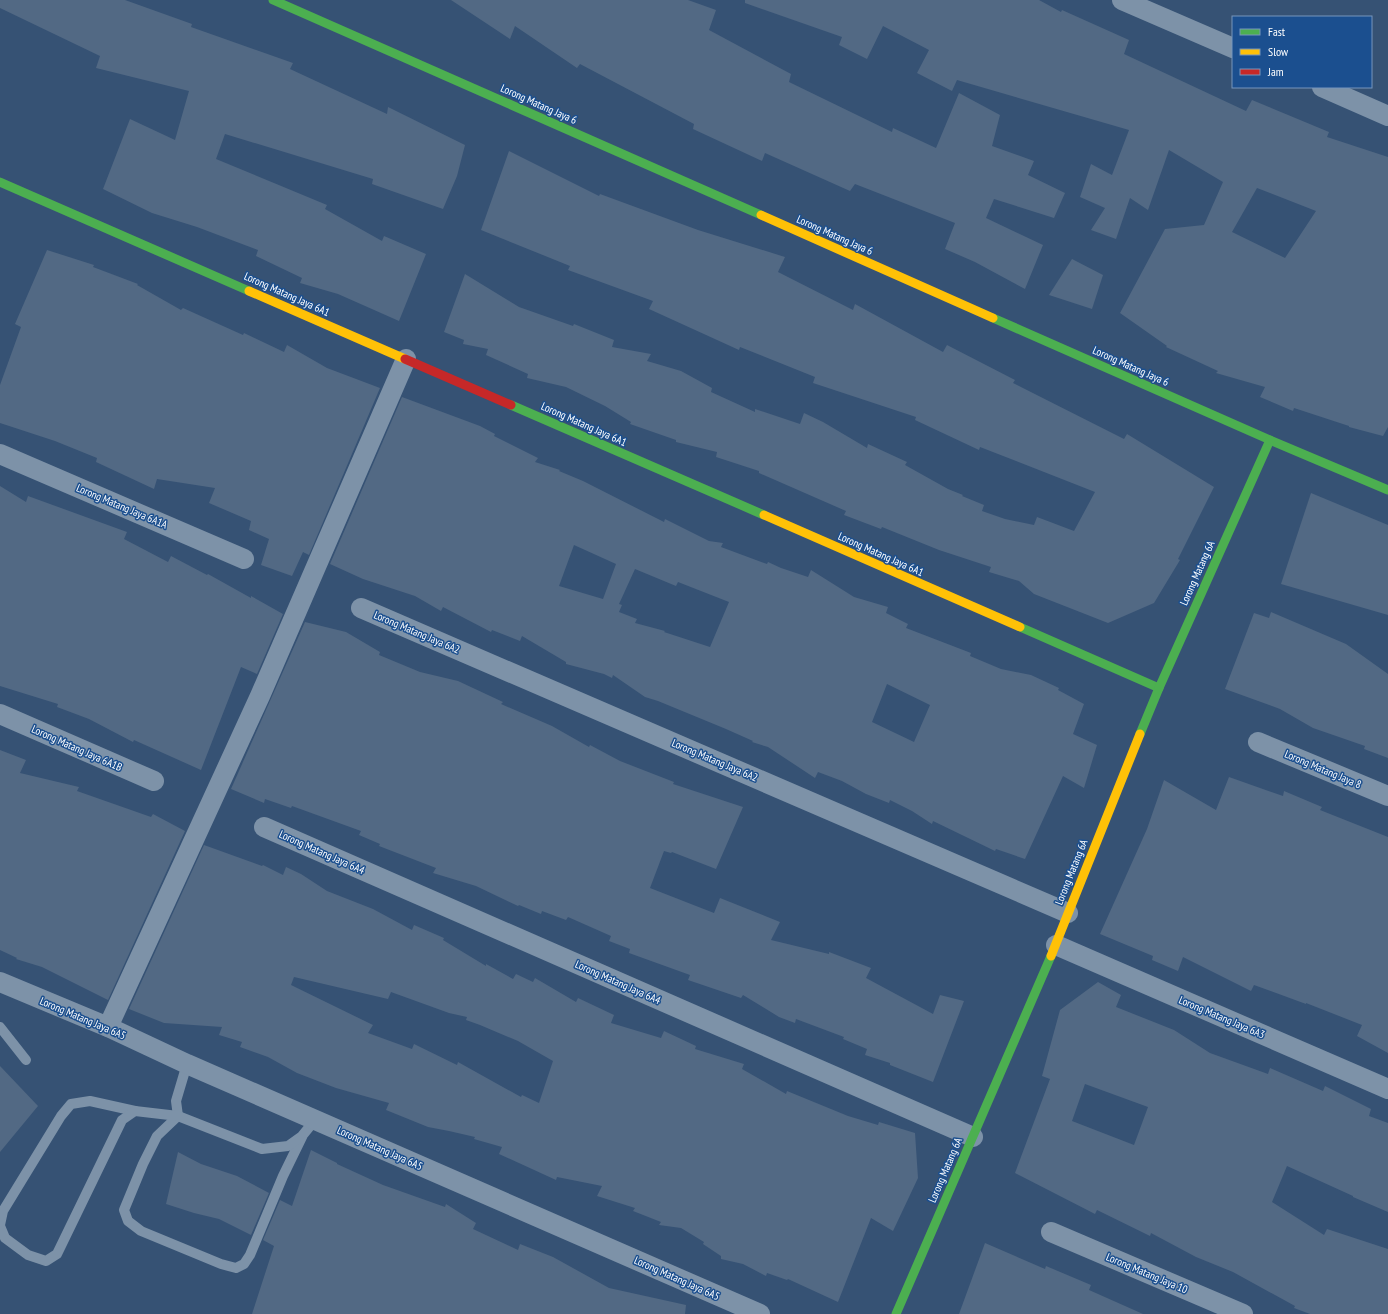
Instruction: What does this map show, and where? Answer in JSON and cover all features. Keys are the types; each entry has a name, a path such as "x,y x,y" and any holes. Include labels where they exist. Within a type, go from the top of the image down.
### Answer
{"street":[{"name":"Lorong Matang Jaya 6","path":"273,0 1270,440 1388,490"},
{"path":"1122,0 1232,48"},
{"path":"1324,88 1388,116"},
{"name":"Lorong Matang Jaya 6A1","path":"0,182 1159,688"},
{"path":"108,1027 260,696 406,359"},
{"name":"Lorong Matang 6A","path":"896,1314 1056,945 1159,688 1270,440"},
{"name":"Lorong Matang Jaya 6A1A","path":"0,454 244,559"},
{"name":"Lorong Matang Jaya 6A2","path":"361,608 1068,913"},
{"name":"Lorong Matang Jaya 6A1B","path":"0,714 154,781"},
{"name":"Lorong Matang Jaya 8","path":"1258,742 1388,796"},
{"name":"Lorong Matang Jaya 6A4","path":"264,827 973,1137"},
{"name":"Lorong Matang Jaya 6A3","path":"1056,945 1388,1089"},
{"name":"Lorong Matang Jaya 6A5","path":"0,982 108,1027 187,1064 760,1314"},
{"name":"Lorong Matang Jaya 10","path":"1051,1232 1243,1314"}],"lane":[{"path":"0,1027 26,1060"},
{"path":"178,1116 176,1101 187,1064"},
{"path":"135,1111 122,1120 57,1254 46,1261 28,1255 5,1238 0,1226 3,1211 60,1116 71,1104 90,1101 135,1111 178,1116 262,1149 288,1146 302,1136"},
{"path":"178,1116 157,1136 143,1164 124,1210 128,1221 141,1230 221,1264 236,1268 244,1264 250,1255 282,1176 302,1136 315,1120"}],"building":[{"path":"0,0 125,0 192,24 191,27 293,63 290,69 387,114 388,107 465,145 457,176 443,209 372,184 373,179 225,134 216,159 327,205 325,209 382,241 384,236 426,254 399,321 338,294 300,283 302,278 256,256 258,250 197,227 152,213 103,189 130,119 175,140 189,91 96,68 100,56 0,8"},
{"path":"451,0 688,0 716,10 709,30 791,74 789,82 892,132 893,128 936,148 959,93 1000,115 992,146 1034,161 1028,175 1065,193 1054,218 994,199 986,218 1043,245 1025,289 975,262 945,249 955,223 855,184 850,191 765,153 762,161 693,129 694,124 580,64 577,68 515,26 510,39"},
{"path":"745,0 1039,0 1061,12 1062,10 1129,40 1124,54 1246,111 1252,100 1329,132 1327,137 1388,157 1388,427 1383,436 1349,427 1294,408 1293,411 1260,397 1265,387 1216,373 1218,371 1166,347 1167,346 1120,313 1165,229 1204,225 1223,182 1169,150 1148,210 1130,198 1116,239 1091,230 1105,208 1080,197 1091,164 1112,175 1129,130 957,80 952,91 917,73 929,50 883,26 867,59 839,45 842,37 745,3","holes":["1257,188 1316,211 1285,258 1232,232"]},
{"path":"509,151 599,196 600,194 698,230 785,257 778,272 853,310 855,304 943,352 947,345 1015,380 1013,383 1124,439 1127,434 1214,487 1178,559 1180,560 1154,603 1108,623 1034,594 1019,581 989,572 991,567 939,550 882,527 881,529 844,515 846,511 759,473 759,471 716,457 717,452 676,442 676,440 630,424 631,422 605,406 566,387 527,378 528,374 486,355 488,349 463,344 464,340 444,332 465,274 519,307 573,326 574,324 614,340 612,347 651,354 647,361 681,371 712,388 711,392 755,412 755,409 800,424 804,413 823,422 867,448 868,444 907,462 905,465 948,489 984,505 982,511 1005,519 1034,525 1037,517 1074,531 1095,492 980,447 979,450 915,420 916,417 813,383 815,377 740,347 739,350 649,309 653,301 568,270 570,266 481,230"},
{"path":"47,250 94,265 93,267 138,284 137,285 181,310 183,308 243,335 244,333 284,352 287,345 327,368 380,388 309,555 303,552 292,576 261,565 269,539 249,530 251,521 209,503 215,488 157,479 154,489 96,462 97,458 55,441 0,423 0,385 21,327 15,324"},
{"path":"1072,259 1103,275 1092,309 1049,295"},
{"path":"402,397 480,426 495,434 494,436 538,458 535,462 560,470 559,471 583,481 664,522 665,519 709,541 723,543 721,547 767,564 768,562 808,577 811,570 854,597 888,607 886,613 908,624 906,628 971,653 970,656 1001,669 1031,675 1059,688 1058,690 1084,704 1073,734 1097,745 1084,788 1063,776 1025,859 996,849 995,851 933,821 932,824 912,811 890,800 889,803 866,794 842,781 818,772 815,778 768,747 752,742 753,741 726,729 645,697 613,675 612,678 604,674 566,664 566,662 522,636 520,641 492,630 491,632 443,607 441,611 415,596 363,579 330,564","holes":["574,545 616,564 603,599 559,586","635,569 676,586 678,582 729,602 710,647 664,632 665,631 635,623 637,619 619,612 622,605 619,604","887,684 930,705 914,742 872,722"]},
{"path":"0,486 26,502 28,496 127,532 124,539 168,562 171,556 207,575 208,574 251,598 251,596 283,614 257,674 241,667 201,770 134,740 133,742 89,719 57,707 58,704 0,686"},
{"path":"1311,493 1388,525 1388,615 1281,584"},
{"path":"1271,612 1346,644 1388,674 1388,758 1364,749 1365,746 1313,728 1280,709 1225,689 1254,613 1269,618"},
{"path":"305,622 346,632 380,652 379,655 420,672 458,681 503,702 501,704 552,726 589,747 590,745 620,761 674,782 673,784 743,807 716,869 672,852 664,851 650,888 714,913 720,898 780,922 771,940 829,954 829,952 871,968 866,978 933,1014 940,995 964,1001 933,1082 890,1065 890,1063 865,1055 867,1049 843,1039 844,1037 796,1019 795,1023 779,1017 743,995 741,998 688,980 690,975 629,953 630,949 609,941 611,936 568,917 566,920 542,911 541,914 519,905 518,906 476,886 433,873 436,868 379,846 380,844 359,835 361,831 292,806 291,808 265,799 264,803 231,789"},
{"path":"0,750 26,760 20,773 79,787 77,791 151,817 153,814 185,831 108,1000 42,967 16,959 17,958 0,950"},
{"path":"1229,777 1283,796 1284,791 1322,807 1320,810 1388,837 1388,1053 1357,1036 1362,1025 1254,985 1251,991 1183,957 1178,971 1152,960 1153,956 1100,934 1147,829 1164,780 1216,810"},
{"path":"204,845 262,866 263,865 283,875 286,867 301,874 327,891 373,909 412,930 414,925 444,938 443,940 486,966 486,964 513,979 516,974 533,982 535,978 576,1002 578,998 614,1015 611,1023 661,1038 664,1031 696,1046 695,1049 744,1064 742,1069 786,1094 787,1091 848,1116 878,1125 879,1122 915,1133 918,1178 893,1231 871,1218 838,1302 788,1279 787,1280 767,1273 766,1276 743,1264 721,1259 721,1256 703,1244 704,1242 681,1228 659,1225 661,1222 633,1211 635,1208 597,1196 602,1186 557,1177 556,1180 499,1154 502,1147 474,1139 475,1137 428,1127 386,1110 389,1103 336,1088 297,1073 268,1057 240,1047 242,1042 219,1035 222,1027 164,1023 129,1009","holes":["294,977 388,999 391,992 449,1013 467,1017 466,1020 518,1041 553,1061 539,1103 522,1095 521,1097 458,1062 457,1065 414,1044 412,1049 368,1033 373,1025 291,985"]},
{"path":"1098,982 1121,995 1116,1007 1174,1030 1210,1053 1268,1074 1270,1068 1323,1091 1325,1086 1371,1109 1369,1116 1388,1123 1388,1212 1287,1166 1272,1202 1324,1235 1327,1229 1388,1249 1388,1314 1310,1314 1294,1308 1295,1306 1233,1272 1196,1257 1151,1233 1150,1236 1097,1210 1095,1214 1015,1173 1050,1079 1042,1076 1060,1010","holes":["1085,1084 1148,1107 1134,1145 1072,1121"]},
{"path":"0,1066 38,1106 0,1152"},
{"path":"311,1150 337,1164 383,1185 445,1207 446,1204 476,1223 473,1229 518,1250 520,1244 553,1257 609,1288 686,1305 685,1314 252,1314 274,1246 263,1240 280,1200 292,1206"},
{"path":"178,1152 201,1164 237,1176 269,1193 251,1235 219,1219 166,1204"},
{"path":"985,1243 1045,1269 1046,1266 1091,1285 1089,1290 1143,1314 959,1314"}],"traffic: fast":[{"path":"273,0 761,215"},
{"path":"0,182 249,291"},
{"path":"993,318 1270,440 1388,490"},
{"path":"511,405 764,515"},
{"path":"1140,734 1159,688 1270,440"},
{"path":"1020,627 1159,688"},
{"path":"896,1314 1051,956"}],"traffic: slow":[{"path":"761,215 993,318"},
{"path":"249,291 405,359"},
{"path":"764,515 1020,627"},
{"path":"1051,956 1140,734"}],"traffic: jam":[{"path":"405,359 511,405"}]}
